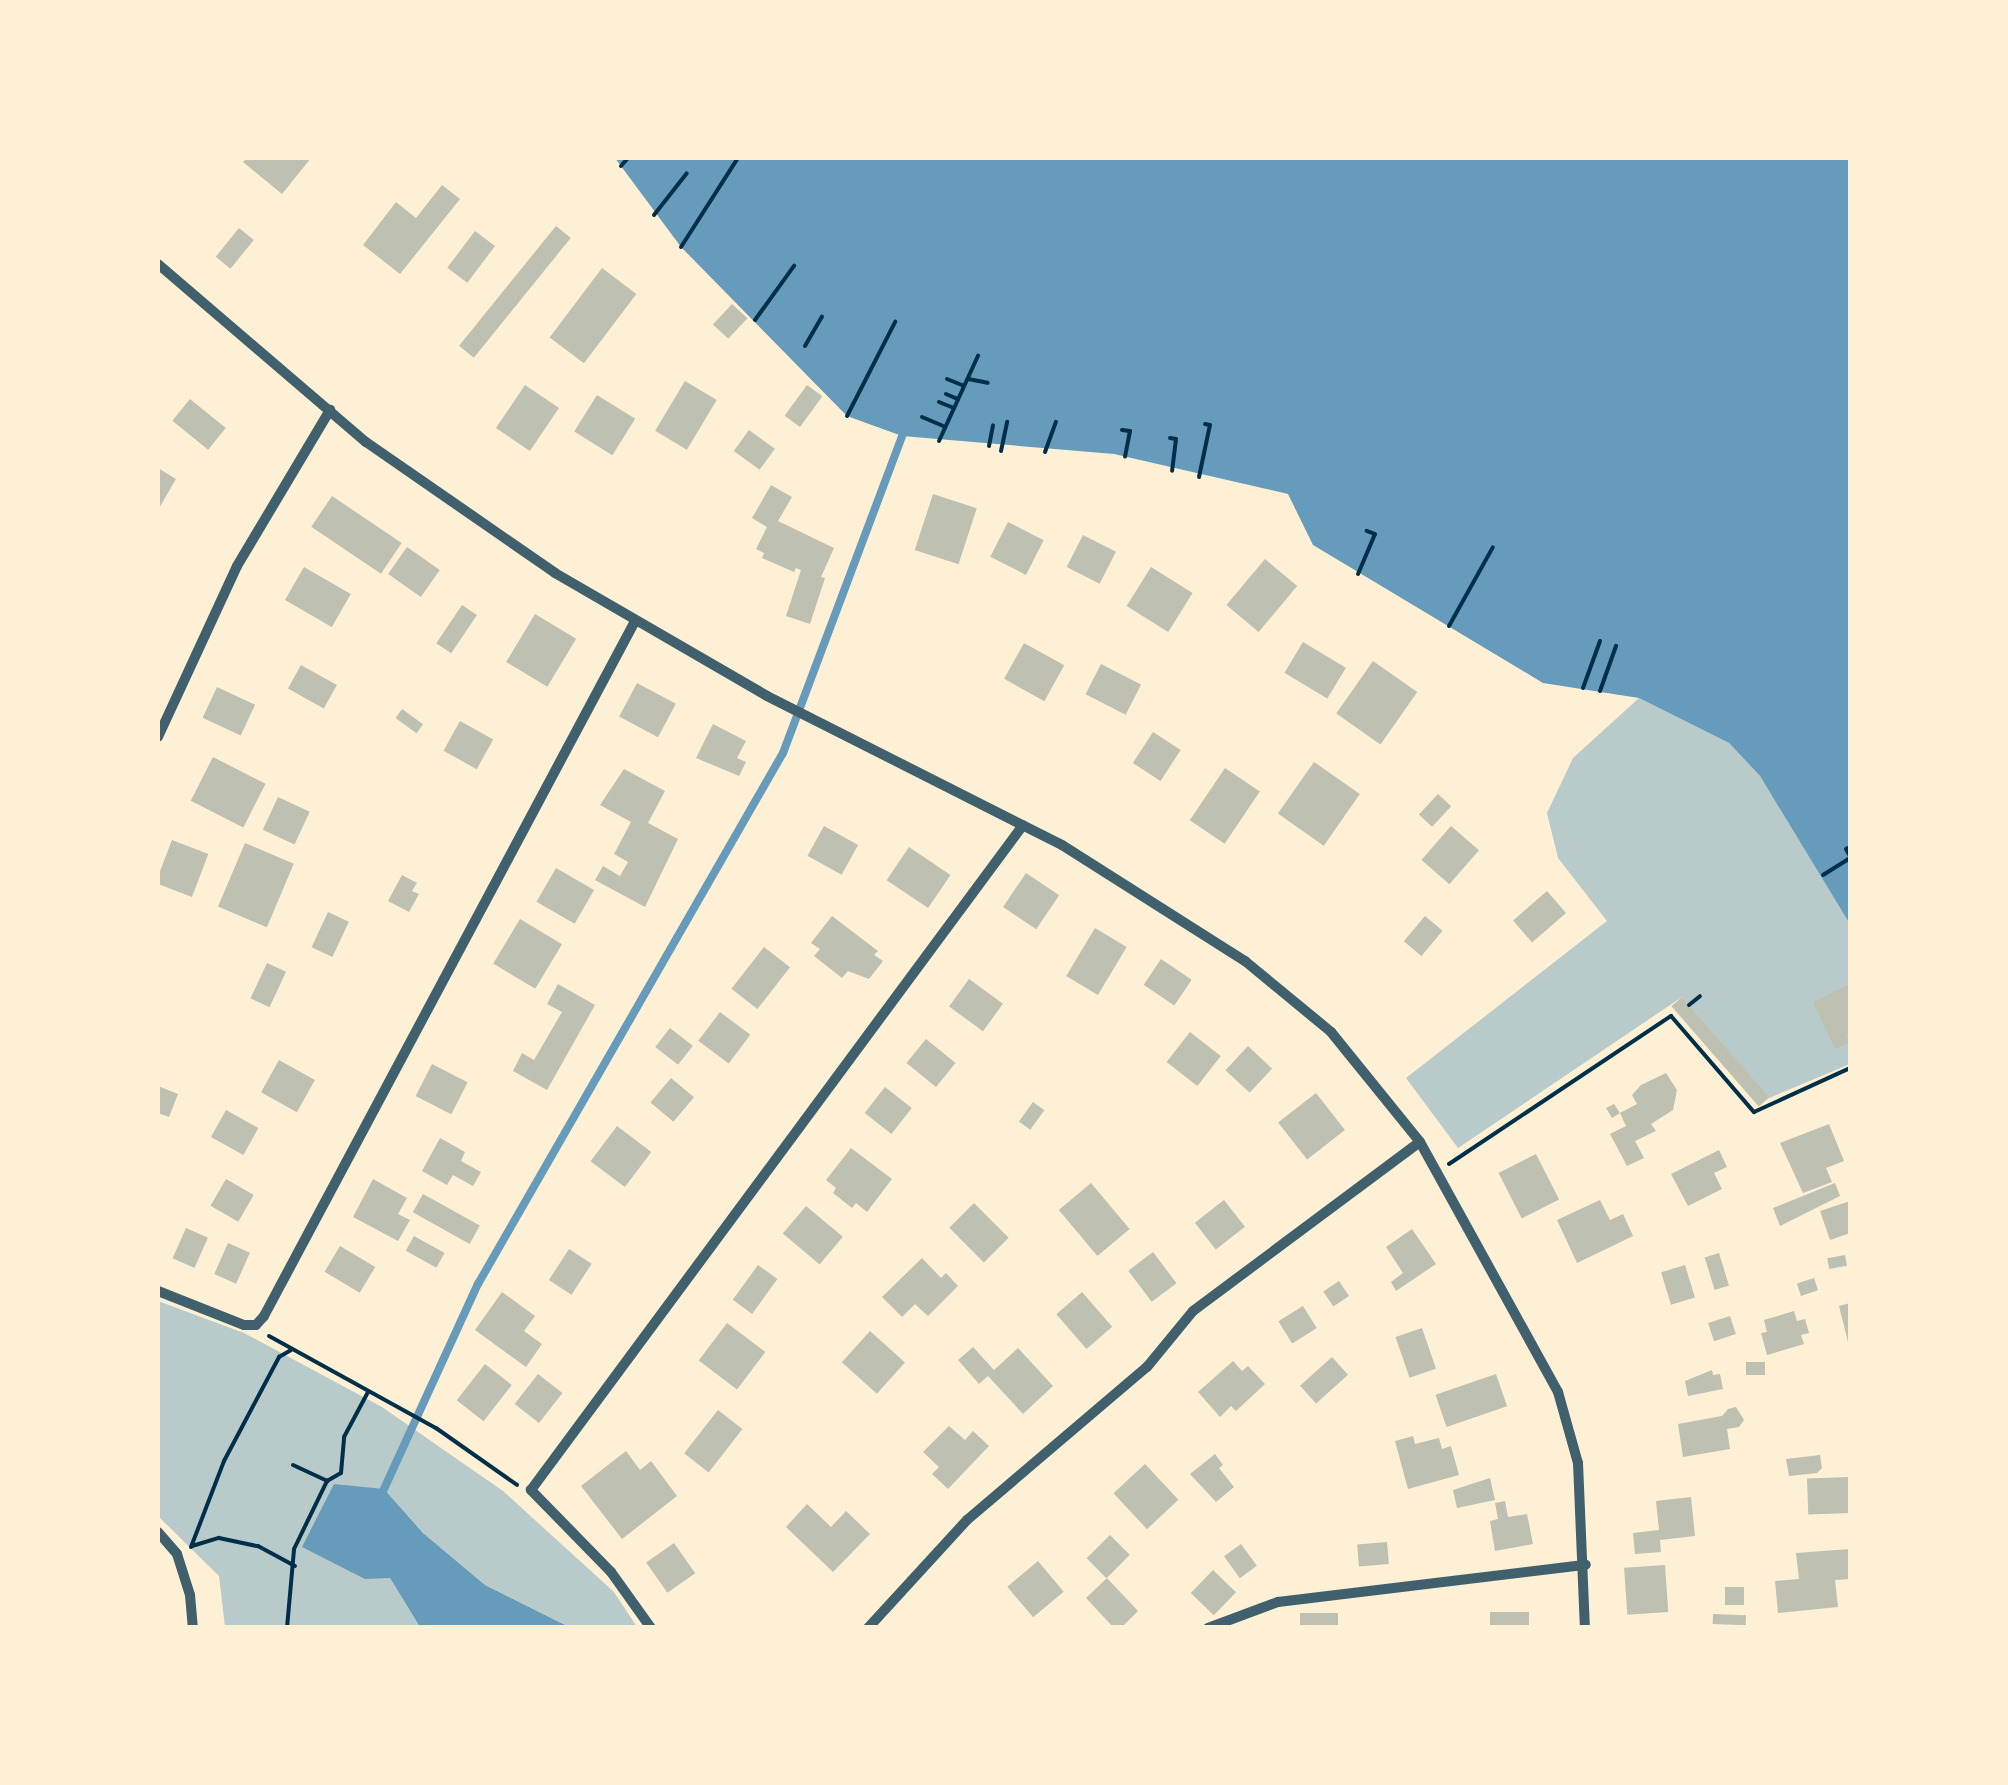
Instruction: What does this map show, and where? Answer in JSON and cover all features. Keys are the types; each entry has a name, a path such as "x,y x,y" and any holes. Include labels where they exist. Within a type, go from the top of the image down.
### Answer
{"street":[{"path":"158,264 366,442 478,521 634,623 767,696 1024,825 1245,960 1331,1032 1420,1142 1558,1392 1578,1463 1586,1565 1585,1628"},
{"path":"158,736 236,566 330,410"},
{"path":"158,1291 256,1326 634,623"},
{"path":"651,1628 611,1572 531,1490 1024,825"},
{"path":"868,1628 967,1520 1147,1367 1193,1311 1420,1142"},
{"path":"158,1532 177,1554 190,1596 193,1628"},
{"path":"1208,1628 1278,1602 1586,1565"}],"path":[{"path":"621,166 628,158"},
{"path":"681,247 738,158"},
{"path":"654,215 687,173"},
{"path":"755,320 794,266"},
{"path":"805,346 822,318"},
{"path":"847,416 895,322"},
{"path":"938,441 978,356"},
{"path":"946,378 964,386"},
{"path":"967,378 988,383"},
{"path":"946,394 958,399"},
{"path":"939,402 954,408"},
{"path":"922,417 945,427"},
{"path":"1001,451 1007,422"},
{"path":"1045,452 1056,422"},
{"path":"1199,477 1210,425 1205,424"},
{"path":"989,446 993,425"},
{"path":"1122,430 1130,431 1124,457"},
{"path":"1170,438 1176,439 1172,472"},
{"path":"1358,574 1375,534 1367,531"},
{"path":"1449,626 1493,546"},
{"path":"1583,688 1600,641"},
{"path":"1600,692 1616,646"},
{"path":"1591,666 1607,672"},
{"path":"1822,876 1850,857 1846,849 1850,847"},
{"path":"1688,1004 1700,996"},
{"path":"1438,1171 1674,1014 1754,1112 1850,1068"},
{"path":"256,1326 274,1341 436,1428 510,1483 531,1490"},
{"path":"274,1341 279,1357"},
{"path":"191,1547 224,1461 279,1357 291,1350"},
{"path":"287,1628 294,1549 327,1480 341,1473 344,1436 368,1392"},
{"path":"292,1465 327,1480"},
{"path":"177,1554 220,1538 258,1546 295,1566"}],"shaded area":[{"path":"1639,698 1729,743 1760,776 1835,895 1850,924 1850,1064 1769,1098 1682,997 1458,1148 1406,1078 1607,921 1558,858 1547,813 1573,758"},
{"path":"158,1301 244,1333 382,1407 503,1491 614,1592 637,1627 569,1627 485,1585 423,1533 384,1489 390,1578 420,1627 225,1627 219,1576 158,1516"}],"water":[{"path":"615,158 1850,158 1850,924 1760,776 1729,743 1639,698 1543,683 1313,545 1288,494 1114,454 902,436 847,416 681,247"},
{"path":"334,1484 384,1489 423,1533 485,1585 569,1627 420,1627 390,1578 365,1579 302,1547"}],"building":[{"path":"247,158 311,158 282,194 243,162"},
{"path":"442,185 460,199 400,274 363,245 396,202 416,218"},
{"path":"556,226 571,238 474,358 459,346"},
{"path":"239,228 254,240 230,269 216,257"},
{"path":"475,231 495,246 467,283 447,268"},
{"path":"602,268 636,294 584,363 550,337"},
{"path":"732,304 747,318 728,339 713,324"},
{"path":"685,381 717,400 687,450 655,431"},
{"path":"525,385 559,408 530,451 496,428"},
{"path":"807,385 822,396 800,427 785,416"},
{"path":"597,395 635,419 612,455 574,431"},
{"path":"190,399 226,428 208,450 172,421"},
{"path":"749,430 775,449 760,470 734,451"},
{"path":"158,468 176,479 158,510"},
{"path":"771,485 792,497 778,521 834,548 821,577 825,578 810,624 786,616 801,570 796,568 794,572 762,558 764,553 756,549 767,527 752,518"},
{"path":"933,494 977,508 959,564 915,550"},
{"path":"332,496 402,543 381,574 311,527"},
{"path":"1008,522 1044,540 1026,575 990,557"},
{"path":"1083,535 1116,552 1100,584 1067,567"},
{"path":"407,547 440,570 421,597 388,574"},
{"path":"1265,559 1297,586 1259,632 1226,605"},
{"path":"304,567 351,594 332,627 285,600"},
{"path":"1151,567 1193,593 1168,632 1127,606"},
{"path":"462,605 477,615 451,653 436,643"},
{"path":"535,614 576,639 547,687 506,662"},
{"path":"1303,642 1346,668 1327,699 1284,673"},
{"path":"1024,643 1064,665 1044,701 1004,679"},
{"path":"1373,661 1417,692 1381,744 1336,713"},
{"path":"1101,664 1141,684 1126,715 1086,694"},
{"path":"301,665 337,685 324,708 288,689"},
{"path":"637,683 676,704 658,737 619,717"},
{"path":"217,687 255,705 241,736 203,718"},
{"path":"402,709 423,724 417,733 396,718"},
{"path":"460,721 493,739 477,769 444,751"},
{"path":"713,724 746,741 737,758 746,762 739,776 696,758"},
{"path":"1153,732 1181,750 1161,781 1133,763"},
{"path":"213,757 266,784 243,827 191,801"},
{"path":"1314,762 1360,794 1324,846 1278,814"},
{"path":"1225,768 1260,791 1225,844 1190,820"},
{"path":"624,769 665,791 648,823 678,839 645,907 595,880 603,866 620,876 628,862 614,854 631,822 600,805"},
{"path":"1438,794 1451,806 1432,827 1419,814"},
{"path":"278,797 310,812 295,844 263,830"},
{"path":"824,826 858,845 842,875 808,856"},
{"path":"1451,826 1479,850 1449,884 1421,860"},
{"path":"172,840 208,854 192,897 158,884"},
{"path":"245,843 294,864 267,927 218,907"},
{"path":"909,847 950,875 928,908 887,880"},
{"path":"556,868 594,890 575,924 536,902"},
{"path":"1026,873 1059,895 1036,929 1003,907"},
{"path":"402,875 417,883 412,891 419,894 409,912 388,901"},
{"path":"1547,891 1566,913 1532,942 1513,921"},
{"path":"328,912 349,922 332,957 312,947"},
{"path":"832,916 878,951 874,955 883,961 869,979 848,971 842,978 814,956 820,949 811,943"},
{"path":"1425,916 1443,931 1421,956 1404,941"},
{"path":"520,919 562,944 535,989 493,964"},
{"path":"1095,928 1127,947 1098,995 1066,976"},
{"path":"764,947 790,967 757,1009 731,989"},
{"path":"1161,959 1192,980 1174,1005 1144,985"},
{"path":"267,963 286,972 270,1007 251,998"},
{"path":"969,979 1003,1004 983,1031 949,1007"},
{"path":"558,984 595,1005 547,1090 513,1071 522,1053 534,1060 562,1012 547,1004"},
{"path":"1850,984 1850,1032 1846,1034 1850,1042 1835,1049 1813,1002"},
{"path":"1682,997 1769,1097 1759,1107 1671,1006"},
{"path":"720,1012 750,1035 729,1064 698,1041"},
{"path":"670,1028 693,1046 678,1065 655,1047"},
{"path":"1190,1032 1221,1056 1197,1086 1167,1062"},
{"path":"926,1039 956,1063 936,1087 906,1063"},
{"path":"1248,1046 1272,1069 1250,1093 1225,1070"},
{"path":"279,1060 315,1080 297,1112 261,1092"},
{"path":"432,1064 468,1082 451,1114 416,1096"},
{"path":"1666,1073 1677,1090 1673,1110 1651,1124 1656,1131 1635,1141 1644,1158 1627,1166 1610,1134 1626,1126 1620,1113 1637,1104 1632,1095 1641,1085"},
{"path":"671,1078 694,1097 673,1122 650,1103"},
{"path":"158,1086 178,1094 169,1117 158,1113"},
{"path":"885,1087 912,1108 891,1134 865,1113"},
{"path":"1316,1093 1345,1130 1307,1160 1278,1123"},
{"path":"1033,1102 1044,1110 1030,1130 1019,1121"},
{"path":"1614,1104 1620,1113 1612,1118 1606,1108"},
{"path":"226,1110 258,1128 243,1155 211,1137"},
{"path":"1829,1124 1844,1161 1826,1168 1832,1182 1803,1193 1780,1143"},
{"path":"617,1126 651,1152 625,1187 591,1161"},
{"path":"440,1138 465,1152 461,1161 481,1172 473,1186 453,1175 447,1185 422,1171"},
{"path":"851,1148 892,1179 867,1212 856,1203 852,1208 833,1193 836,1188 826,1180"},
{"path":"1719,1150 1727,1167 1714,1173 1722,1189 1688,1206 1671,1174"},
{"path":"1536,1154 1559,1199 1522,1219 1499,1173"},
{"path":"226,1179 254,1195 238,1222 210,1206"},
{"path":"373,1179 407,1198 398,1214 410,1220 398,1241 353,1217"},
{"path":"1091,1183 1130,1229 1097,1256 1059,1210"},
{"path":"1835,1183 1840,1196 1780,1226 1773,1208"},
{"path":"423,1194 480,1226 470,1244 413,1212"},
{"path":"1224,1200 1245,1227 1216,1250 1195,1223"},
{"path":"1600,1200 1610,1220 1623,1214 1633,1236 1577,1263 1557,1220"},
{"path":"1850,1201 1850,1233 1830,1240 1820,1211"},
{"path":"974,1203 1009,1238 984,1262 949,1228"},
{"path":"806,1206 843,1237 820,1264 783,1234"},
{"path":"186,1228 208,1238 195,1268 173,1258"},
{"path":"1412,1229 1436,1264 1396,1291 1391,1282 1403,1273 1386,1247"},
{"path":"414,1236 445,1253 436,1268 406,1251"},
{"path":"228,1243 250,1253 236,1284 214,1274"},
{"path":"340,1246 375,1267 360,1293 325,1272"},
{"path":"569,1249 592,1264 571,1295 549,1280"},
{"path":"1153,1252 1176,1283 1152,1302 1128,1271"},
{"path":"1719,1253 1729,1286 1715,1290 1705,1257"},
{"path":"1845,1255 1847,1266 1829,1269 1827,1258"},
{"path":"922,1258 941,1278 946,1273 958,1286 928,1316 915,1304 902,1317 882,1297"},
{"path":"758,1265 777,1279 752,1314 733,1300"},
{"path":"1685,1265 1695,1298 1671,1305 1661,1272"},
{"path":"1814,1278 1818,1290 1801,1296 1797,1284"},
{"path":"1339,1281 1349,1296 1333,1307 1323,1292"},
{"path":"502,1292 535,1316 524,1331 542,1344 526,1367 475,1330"},
{"path":"1082,1292 1112,1327 1087,1349 1056,1314"},
{"path":"1850,1303 1850,1346 1849,1346 1839,1306"},
{"path":"1303,1306 1317,1328 1292,1343 1278,1321"},
{"path":"1794,1311 1797,1321 1805,1319 1809,1333 1801,1335 1804,1344 1767,1355 1761,1333 1767,1332 1764,1320"},
{"path":"1730,1316 1736,1334 1714,1341 1708,1323"},
{"path":"727,1323 765,1352 737,1389 699,1361"},
{"path":"1422,1328 1436,1369 1410,1378 1396,1337"},
{"path":"870,1331 905,1362 877,1394 842,1362"},
{"path":"973,1347 994,1370 1018,1348 1053,1386 1023,1414 988,1376 979,1384 958,1360"},
{"path":"1332,1357 1348,1375 1316,1404 1300,1386"},
{"path":"1233,1361 1242,1371 1248,1366 1265,1384 1236,1411 1231,1406 1220,1417 1198,1392"},
{"path":"1746,1362 1765,1362 1765,1375 1746,1375"},
{"path":"485,1364 512,1385 483,1421 457,1400"},
{"path":"1712,1370 1713,1375 1720,1374 1723,1389 1688,1396 1685,1381"},
{"path":"538,1374 562,1393 539,1423 515,1404"},
{"path":"1496,1374 1507,1406 1447,1427 1435,1395"},
{"path":"1736,1407 1744,1420 1739,1427 1727,1429 1730,1449 1683,1457 1678,1424 1722,1416"},
{"path":"718,1410 742,1429 709,1472 684,1453"},
{"path":"949,1426 965,1440 973,1431 989,1446 948,1489 932,1474 939,1467 923,1452"},
{"path":"1413,1436 1415,1444 1439,1438 1442,1449 1451,1446 1459,1475 1408,1489 1395,1441"},
{"path":"626,1451 640,1470 651,1461 677,1496 622,1539 581,1486"},
{"path":"1215,1454 1223,1465 1219,1468 1234,1487 1216,1502 1190,1474"},
{"path":"1820,1455 1822,1468 1817,1473 1789,1476 1786,1459"},
{"path":"1145,1464 1178,1500 1147,1529 1114,1493"},
{"path":"1849,1477 1850,1513 1808,1514 1807,1478"},
{"path":"1490,1478 1495,1500 1457,1508 1453,1490"},
{"path":"1691,1497 1695,1536 1660,1540 1661,1552 1635,1554 1633,1533 1659,1530 1656,1501"},
{"path":"1505,1501 1508,1517 1527,1514 1533,1544 1495,1551 1490,1521 1498,1519 1495,1503"},
{"path":"807,1504 831,1527 846,1511 870,1534 833,1572 786,1527"},
{"path":"1110,1535 1130,1555 1106,1578 1087,1558"},
{"path":"1387,1542 1389,1564 1359,1567 1357,1545"},
{"path":"674,1543 695,1573 667,1593 646,1563"},
{"path":"1241,1544 1257,1566 1240,1578 1224,1556"},
{"path":"1850,1549 1850,1579 1835,1580 1838,1607 1778,1613 1775,1581 1799,1579 1796,1553"},
{"path":"1038,1561 1064,1592 1033,1617 1007,1587"},
{"path":"1665,1565 1668,1612 1627,1615 1624,1568"},
{"path":"1213,1570 1236,1592 1214,1615 1191,1593"},
{"path":"1107,1578 1138,1611 1121,1628 1114,1628 1086,1598"},
{"path":"1725,1587 1744,1587 1744,1605 1725,1605"},
{"path":"1490,1612 1529,1612 1529,1628 1490,1628"},
{"path":"1300,1613 1338,1613 1338,1628 1300,1628"},
{"path":"1713,1614 1746,1615 1746,1625 1713,1624"}],"waterway":[{"path":"384,1489 478,1284 783,753 902,436"}]}
